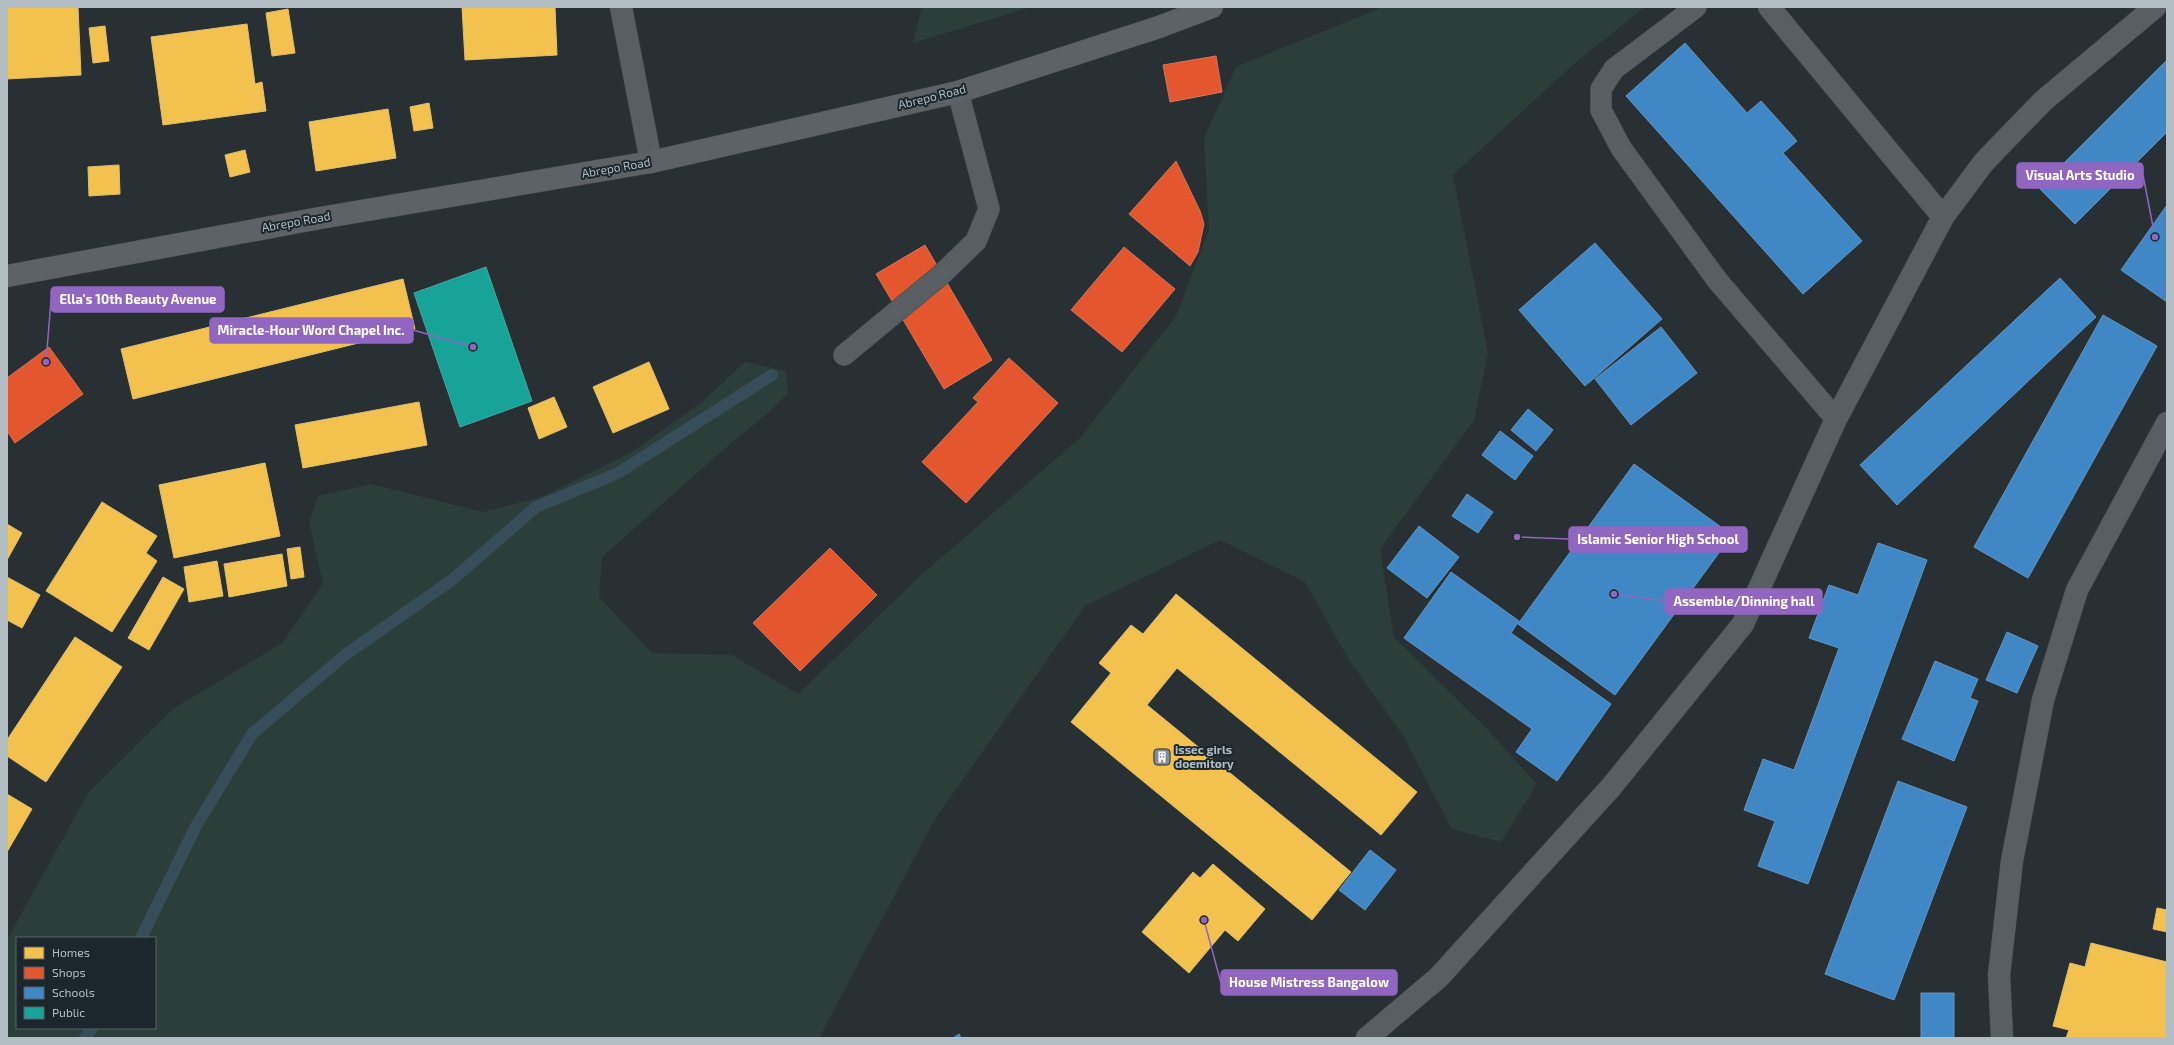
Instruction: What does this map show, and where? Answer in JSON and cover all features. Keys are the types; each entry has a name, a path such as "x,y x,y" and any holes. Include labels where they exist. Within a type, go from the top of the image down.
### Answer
{"main road":[{"name":"Abrepo Road","path":"7,276 320,218 651,162 958,92 1159,27 1212,7"}],"street":[{"path":"621,7 651,162"},
{"path":"1770,7 1943,217"},
{"path":"1366,1038 1439,977 1612,786 1743,624 1836,419 1943,217 1984,162 2042,101 2155,7"},
{"path":"2002,1038 1999,975 2012,860 2044,700 2077,590 2167,423"}],"lane":[{"path":"1696,7 1614,69 1601,89 1600,110 1621,148 1717,280 1836,419"},
{"path":"844,355 942,274 976,241 989,209 958,92"}],"green space":[{"path":"922,7 1031,7 913,43"},
{"path":"1383,7 1645,7 1575,63 1453,175 1488,353 1474,420 1380,549 1394,637 1487,729 1537,784 1501,842 1452,829 1402,734 1349,660 1305,582 1220,540 1085,606 935,819 819,1038 7,1038 7,940 88,793 173,709 282,643 323,584 309,523 318,496 371,484 482,512 541,497 632,452 702,402 745,362 786,371 788,393 768,413 730,444 602,557 599,597 652,653 732,655 798,694 920,576 1080,438 1176,316 1209,230 1204,138 1236,67"}],"building: Homes":[{"path":"7,7 78,7 81,75 7,79"},
{"path":"462,7 555,7 557,55 465,60"},
{"path":"288,9 295,53 272,56 266,13"},
{"path":"247,24 255,84 262,82 266,111 163,125 151,37"},
{"path":"105,26 109,61 93,63 89,28"},
{"path":"429,103 433,128 414,131 410,107"},
{"path":"388,109 396,158 316,171 309,122"},
{"path":"245,150 250,172 230,177 225,155"},
{"path":"119,165 120,194 89,196 88,167"},
{"path":"403,279 415,329 133,399 121,349"},
{"path":"649,362 669,409 613,433 593,387"},
{"path":"554,397 567,427 539,439 528,408"},
{"path":"419,402 427,445 303,468 295,425"},
{"path":"265,463 280,536 174,558 159,485"},
{"path":"102,502 157,536 146,553 157,561 112,632 46,591"},
{"path":"7,524 22,533 7,560"},
{"path":"300,547 304,577 291,579 287,549"},
{"path":"282,554 287,586 229,597 224,564"},
{"path":"217,561 223,596 189,602 184,567"},
{"path":"7,577 40,595 22,628 7,620"},
{"path":"163,577 184,589 149,650 128,638"},
{"name":"issec girls doemitory","path":"1176,594 1417,792 1381,835 1177,668 1147,705 1351,872 1312,920 1071,722 1111,673 1099,663 1131,625 1143,634"},
{"path":"75,637 122,667 46,782 7,756 7,740"},
{"path":"7,794 32,809 7,852"},
{"path":"1213,864 1265,909 1238,941 1225,930 1189,973 1142,932 1193,872 1200,878"},
{"path":"2157,908 2167,910 2167,932 2153,929"},
{"path":"2091,943 2167,962 2167,1038 2066,1038 2069,1030 2053,1026 2070,963 2085,967"}],"building: Shops":[{"path":"1216,56 1222,92 1170,102 1163,65"},
{"path":"1176,161 1200,211 1204,224 1198,252 1190,266 1129,214"},
{"path":"925,245 992,360 944,389 876,274"},
{"path":"1124,247 1175,289 1122,352 1071,310"},
{"path":"49,347 83,394 15,443 7,431 7,378"},
{"path":"1009,358 1058,403 966,503 922,462 978,402 973,398"},
{"path":"830,548 877,595 800,671 753,623"}],"building: Schools":[{"path":"1685,43 1747,113 1761,101 1797,141 1783,153 1862,241 1803,294 1626,96"},
{"path":"2167,60 2167,132 2075,224 2039,188"},
{"path":"2167,205 2167,302 2121,270"},
{"path":"1595,243 1662,319 1585,386 1519,310"},
{"path":"2060,278 2096,317 1897,505 1860,465"},
{"path":"2103,315 2157,346 2028,578 1974,547"},
{"path":"1661,327 1697,373 1631,425 1595,379"},
{"path":"1528,409 1553,430 1536,451 1511,430"},
{"path":"1500,431 1533,456 1515,480 1482,455"},
{"path":"1634,464 1732,535 1615,695 1518,624"},
{"path":"1467,494 1493,512 1478,533 1452,516"},
{"path":"1419,526 1459,557 1427,598 1387,568"},
{"path":"1878,543 1927,560 1808,884 1758,866 1775,821 1744,810 1763,759 1794,770 1839,648 1809,638 1829,585 1858,595"},
{"path":"1451,572 1519,621 1511,633 1611,704 1557,781 1516,752 1532,729 1404,638"},
{"path":"2007,632 2038,646 2017,693 1986,680"},
{"path":"1935,661 1978,679 1970,698 1978,701 1954,761 1902,739"},
{"path":"1898,781 1967,807 1894,1000 1825,974"},
{"path":"1370,850 1396,870 1365,910 1339,890"},
{"path":"1921,993 1954,993 1954,1038 1921,1038"},
{"path":"959,1034 961,1038 953,1038"}],"building: Public":[{"path":"486,267 532,401 460,427 414,293"}],"waterway":[{"path":"141,937 196,826 252,734 345,655 452,580 536,507 618,473 772,375"},
{"path":"85,1038 91,1029"}],"place":[{"name":"Visual Arts Studio","path":"2155,237"},
{"name":"Miracle-Hour Word Chapel Inc.","path":"473,347"},
{"name":"Ella's 10th Beauty Avenue","path":"46,362"},
{"name":"Islamic Senior High School","path":"1517,537"},
{"name":"Assemble/Dinning hall","path":"1614,594"},
{"name":"issec girls doemitory","path":"1162,757"},
{"name":"House Mistress Bangalow","path":"1204,920"}]}
